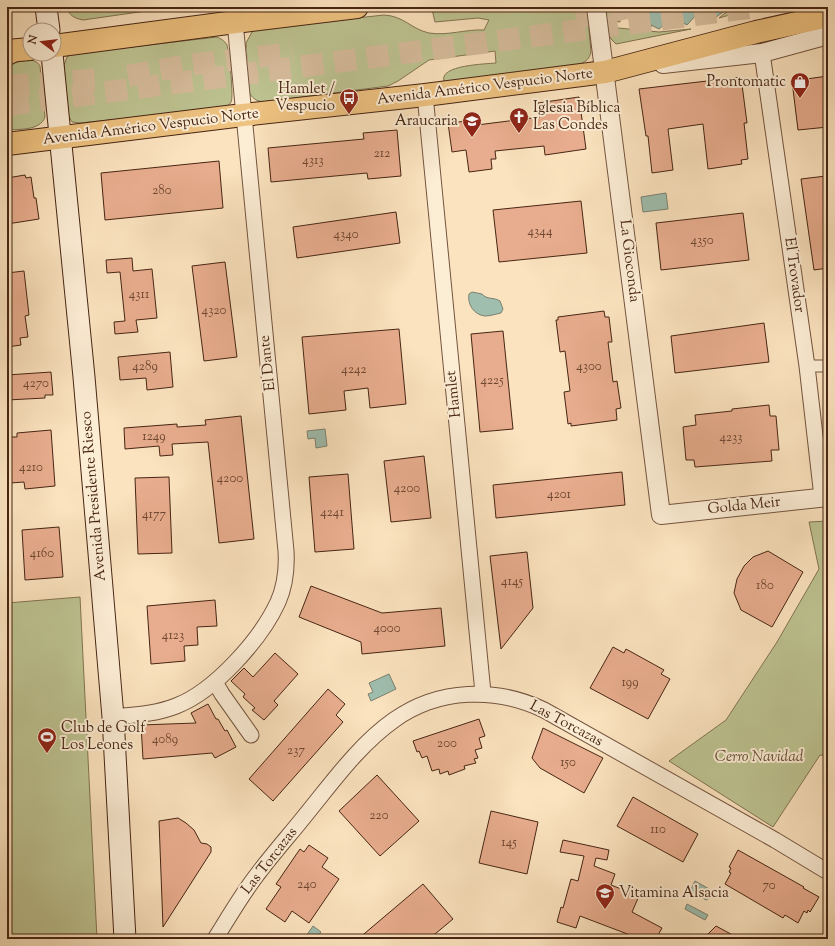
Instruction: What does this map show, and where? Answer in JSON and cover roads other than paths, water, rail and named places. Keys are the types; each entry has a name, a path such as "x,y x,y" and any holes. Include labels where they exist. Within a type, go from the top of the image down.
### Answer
{"main road":[{"path":"46,7 48,22"},
{"path":"62,45 357,7"},
{"name":"Avenida Américo Vespucio Norte","path":"7,144 243,115 425,95 605,72 756,32 828,16"},
{"name":"Avenida Presidente Riesco","path":"53,62 81,354 113,717 125,939"}],"street":[{"name":"La Gioconda","path":"596,7 661,515"},
{"name":"El Dante","path":"113,717 151,713 177,706 203,691 215,682 244,652 266,624 283,588 287,563 286,543 234,22"},
{"name":"Avenida Américo Vespucio Norte","path":"605,72 762,53 828,35"},
{"name":"El Trovador","path":"762,53 825,497"},
{"name":"Hamlet","path":"425,95 483,693"},
{"path":"806,366 828,366"},
{"name":"Golda Meir","path":"661,515 825,497"},
{"path":"215,682 251,735"},
{"name":"Las Torcazas","path":"215,939 252,882 342,770 383,729 395,719 424,704 450,697 483,693 515,699 544,710 775,840 828,872"}],"tunnel":[{"path":"576,18 632,7"},
{"path":"7,105 757,7"},
{"path":"128,76 188,65 292,53"},
{"path":"7,86 101,79"}],"place":[{"name":"Prontomatic","path":"800,99"},
{"name":"Hamlet / Vespucio","path":"349,115"},
{"name":"Iglesia Bíblica Las Condes","path":"519,134"},
{"name":"Araucaria","path":"472,138"},
{"name":"Club de Golf Los Leones","path":"47,754"},
{"name":"Vitamina Alsacia","path":"605,910"}],"park label":[{"name":"Cerro Navidad","path":"759,757"}]}
